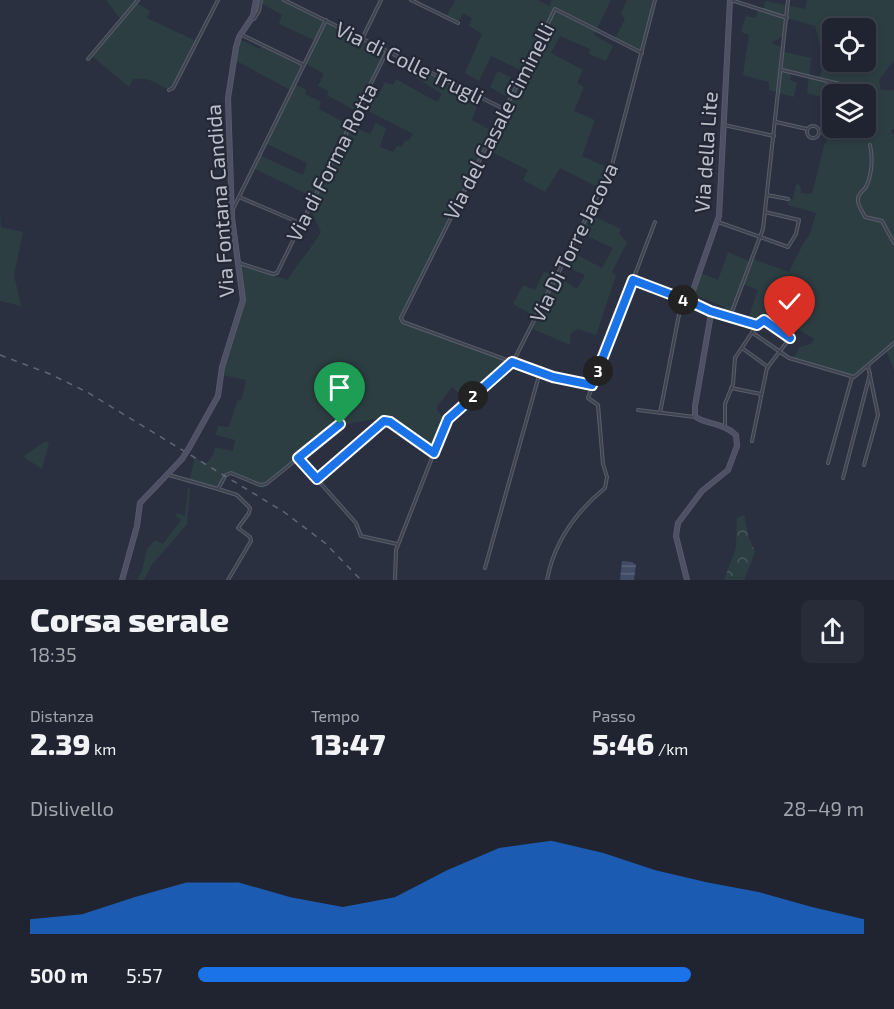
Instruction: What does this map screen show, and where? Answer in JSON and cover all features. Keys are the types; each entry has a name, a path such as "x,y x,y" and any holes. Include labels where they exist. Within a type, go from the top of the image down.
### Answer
{"street":[{"path":"88,59 138,0"},
{"path":"169,90 172,89 218,0"},
{"name":"Via di Colle Trugli","path":"284,0 504,109"},
{"path":"362,39 381,0"},
{"path":"411,0 458,23"},
{"name":"Via Di Torre Jacova","path":"395,580 395,552 448,419 512,362 611,169 656,0"},
{"path":"731,0 787,18"},
{"name":"Via della Lite","path":"691,302 692,291 718,222 721,200 731,0"},
{"path":"730,317 761,238 782,70 788,0"},
{"name":"Via Fontana Candida","path":"122,580 137,526 140,503 181,459 218,396 222,368 242,305 243,291 231,211 228,99 234,55 257,1"},
{"name":"Via del Casale Ciminelli","path":"512,362 403,322 401,317 555,9 642,53"},
{"path":"231,211 326,20"},
{"path":"241,34 304,65"},
{"name":"Via di Forma Rotta","path":"238,262 275,274 387,51"},
{"path":"782,70 840,84"},
{"path":"776,122 807,129 812,126 819,131 818,136 810,138 807,129"},
{"path":"724,125 774,136"},
{"path":"870,145 872,161 869,176 866,187 858,197 858,202 865,217 882,221 894,243"},
{"path":"767,195 788,199"},
{"path":"239,197 300,223"},
{"path":"718,222 788,247 796,234 799,219 765,212"},
{"path":"547,580 562,536 596,494 605,487 607,476 603,464 598,405 588,399 655,222"},
{"path":"633,280 710,311 757,325"},
{"path":"660,413 682,299"},
{"path":"696,417 695,408 711,320 710,311"},
{"path":"725,427 725,404 732,388 735,358 757,325 764,320 790,338 768,366 752,441"},
{"path":"753,333 789,358 852,377 856,377 894,343"},
{"path":"742,348 768,366"},
{"path":"512,362 556,378 592,385"},
{"path":"864,465 878,415 868,366"},
{"path":"485,568 540,372"},
{"path":"843,477 870,374"},
{"path":"828,463 852,377"},
{"path":"732,388 761,394"},
{"path":"218,489 228,473 265,485 340,424 360,394"},
{"path":"638,410 696,417 725,427 734,432 738,438 731,466 725,474 701,492 680,518 677,537 687,580"},
{"path":"317,479 384,421 390,422 434,453"},
{"path":"298,458 355,522 363,537 398,544"},
{"path":"168,474 236,494 250,508 238,528 250,537 251,541 228,580"}],"green space":[{"path":"106,0 138,0 129,12 137,3 150,11 147,18 196,41 172,89 143,79 133,79 129,87 92,56 121,20"},
{"path":"261,0 284,0 387,51 366,92 377,98 385,82 393,85 396,79 437,102 442,94 415,77 419,67 481,97 472,120 492,131 509,98 490,87 498,71 518,81 523,71 491,56 479,81 465,73 482,34 469,26 472,18 463,13 458,23 446,17 455,0 538,0 549,6 552,0 611,0 594,35 613,46 606,61 589,54 590,49 560,36 551,53 583,70 577,83 584,87 574,111 595,120 582,156 611,169 601,189 560,168 545,192 523,180 528,170 484,148 401,317 403,322 512,361 467,401 452,387 436,408 445,421 434,451 385,418 360,422 335,429 263,488 229,474 219,491 189,482 195,458 206,464 213,455 215,447 233,451 235,440 216,435 218,426 229,427 237,401 242,399 246,380 218,374 240,298 236,262 287,280 321,232 313,214 307,210 313,197 253,168 259,155 303,175 307,163 265,143 292,91 233,59 239,39 260,49 262,45 304,65 295,84 306,90 305,94 321,102 319,109 349,125 370,134 376,123 386,128 380,147 393,152 413,134 359,106 356,111 327,95 328,91 318,86 324,74 305,63 316,41 279,24 282,15 261,3"},
{"path":"627,0 655,0 642,53 615,39 625,19 621,13"},
{"path":"807,0 894,0 894,60 879,80 881,90 894,90 894,129 891,130 894,138 894,371 887,352 856,377 793,359 800,347 811,344 814,339 771,312 757,325 747,322 758,290 743,284 730,317 723,315 725,307 690,293 699,272 718,280 728,252 751,262 753,259 789,272 810,234 816,213 788,205 788,199 793,199 796,184 800,185 801,193 812,194 824,146 828,138 876,138 876,84 822,84 822,97 807,93 809,77 791,73 790,80 797,83 794,97 769,90 769,82 743,75 749,35 741,32 746,16 756,18 758,9 764,10 765,1 805,9"},
{"path":"0,210 1,227 23,232 14,275 21,306 0,301"},
{"path":"589,214 621,229 619,234 627,242 612,272 616,275 596,335 578,329 571,333 570,345 533,329 536,317 513,304 523,285 535,290 544,272 554,274 577,289 585,275 563,265 572,252 602,268 613,248 579,232"},
{"path":"46,441 49,443 42,469 25,458 25,455"},
{"path":"188,488 190,488 187,524 151,566 144,580 137,580 142,571 147,549 155,540 163,544 181,520 176,516 177,513 185,516"},
{"path":"744,515 755,552 744,580 724,580 736,548 737,518"}],"water":[{"path":"622,561 636,565 634,580 620,580"}],"railway":[{"path":"0,355 50,374 87,392 284,512 325,543 361,580"}],"route":[{"path":"340,424 298,458 317,479 384,421 390,422 434,453 448,419 512,362 553,377 592,385 633,280 710,311 757,325 764,320 790,338"}]}
